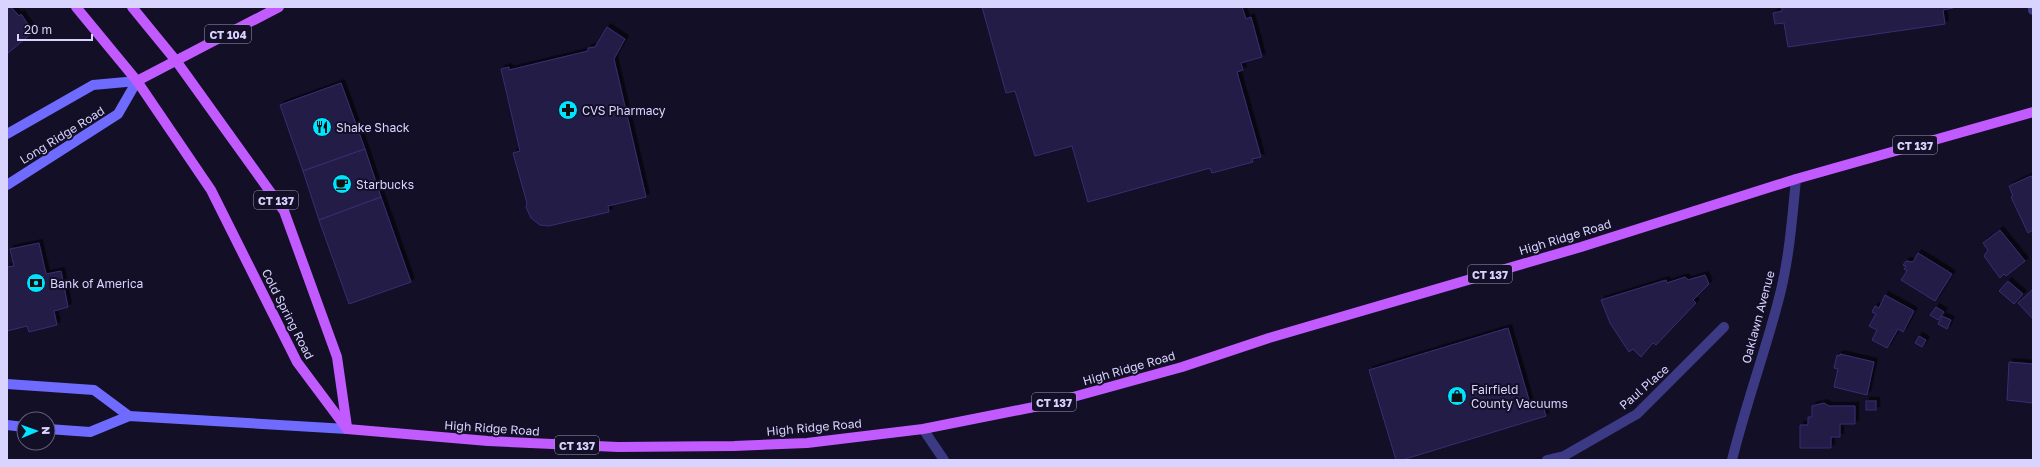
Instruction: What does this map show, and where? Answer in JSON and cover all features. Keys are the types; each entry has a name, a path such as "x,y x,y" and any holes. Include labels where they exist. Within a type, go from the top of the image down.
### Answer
{"main road":[{"name":"Cold Spring Road","path":"76,7 137,81 211,190 297,362 347,429"},
{"name":"CT 137","path":"132,7 177,62 284,211 337,357 347,429"},
{"name":"CT 104","path":"137,81 177,62 279,7"},
{"path":"7,134 94,85 137,81"},
{"name":"Long Ridge Road","path":"7,185 118,114 137,81"},
{"name":"High Ridge Road","path":"56,430 90,432 128,416 347,429 488,442 633,447 734,446 806,443 923,429 1044,405 1175,369 1291,332 1580,247 1796,179 2033,112"},
{"path":"7,384 94,390 128,416"}],"street":[{"name":"Oaklawn Avenue","path":"1732,460 1740,428 1778,301 1788,250 1796,179"},
{"name":"Paul Place","path":"1547,460 1564,456 1637,414 1724,327"},
{"path":"923,429 944,460"}],"building":[{"path":"7,7 11,7 19,16 21,14 33,32 7,54"},
{"path":"982,7 1242,7 1246,19 1251,17 1262,57 1241,63 1243,70 1237,72 1261,157 1252,159 1253,162 1212,173 1210,168 1088,202 1072,146 1035,156 1015,91 1006,93"},
{"path":"1782,7 1953,8 1943,10 1945,24 1788,47 1784,23 1775,24 1773,13 1782,11"},
{"name":"CVS Pharmacy","path":"607,27 625,39 614,59 646,197 608,206 609,212 549,226 540,225 531,218 526,207 527,203 513,153 520,151 501,69 509,67 509,70 588,51 588,48 595,47"},
{"name":"Shake Shack","path":"341,83 365,149 303,171 280,105"},
{"name":"Starbucks","path":"365,149 381,197 319,220 303,171"},
{"path":"2031,176 2033,179 2033,230 2028,233 2011,197 2013,196 2009,186"},
{"path":"381,197 411,282 349,304 319,220"},
{"path":"2000,230 2025,261 2006,276 2004,274 2000,278 1984,256 1988,250 1983,243"},
{"name":"Bank of America","path":"39,243 46,274 61,271 68,307 54,311 57,325 29,332 27,326 7,331 7,267 14,266 10,249"},
{"path":"1918,253 1952,274 1935,301 1901,280 1907,271 1904,269 1906,266 1903,265 1906,261 1913,262"},
{"path":"1705,275 1709,284 1693,300 1696,303 1656,345 1653,343 1641,357 1633,349 1629,352 1610,323 1601,300 1666,280 1667,283 1685,277 1688,280"},
{"path":"2008,281 2023,294 2014,304 1999,291"},
{"path":"2033,289 2033,319 2018,303"},
{"path":"1885,295 1914,311 1903,332 1898,329 1887,348 1872,340 1877,330 1869,326 1876,314 1872,312 1875,306 1879,308"},
{"path":"1936,307 1944,312 1938,320 1930,315"},
{"path":"1942,316 1951,320 1947,329 1938,324"},
{"path":"1508,328 1531,407 1542,403 1546,416 1402,460 1396,460 1369,370"},
{"path":"1919,336 1926,340 1922,347 1915,343"},
{"path":"1840,354 1874,362 1867,395 1834,387 1838,369 1834,368 1837,355 1840,356"},
{"path":"2009,362 2033,364 2033,403 2007,400"},
{"path":"1866,401 1876,401 1876,410 1866,410"},
{"path":"1824,403 1829,406 1855,406 1855,424 1840,424 1840,437 1831,437 1831,448 1800,448 1800,425 1808,425 1808,417 1812,417 1812,406"}],"place":[{"name":"CVS Pharmacy","path":"568,110"},
{"name":"Shake Shack","path":"322,127"},
{"name":"Starbucks","path":"342,184"},
{"name":"Bank of America","path":"36,283"},
{"name":"Fairfield County Vacuums","path":"1457,396"}]}
